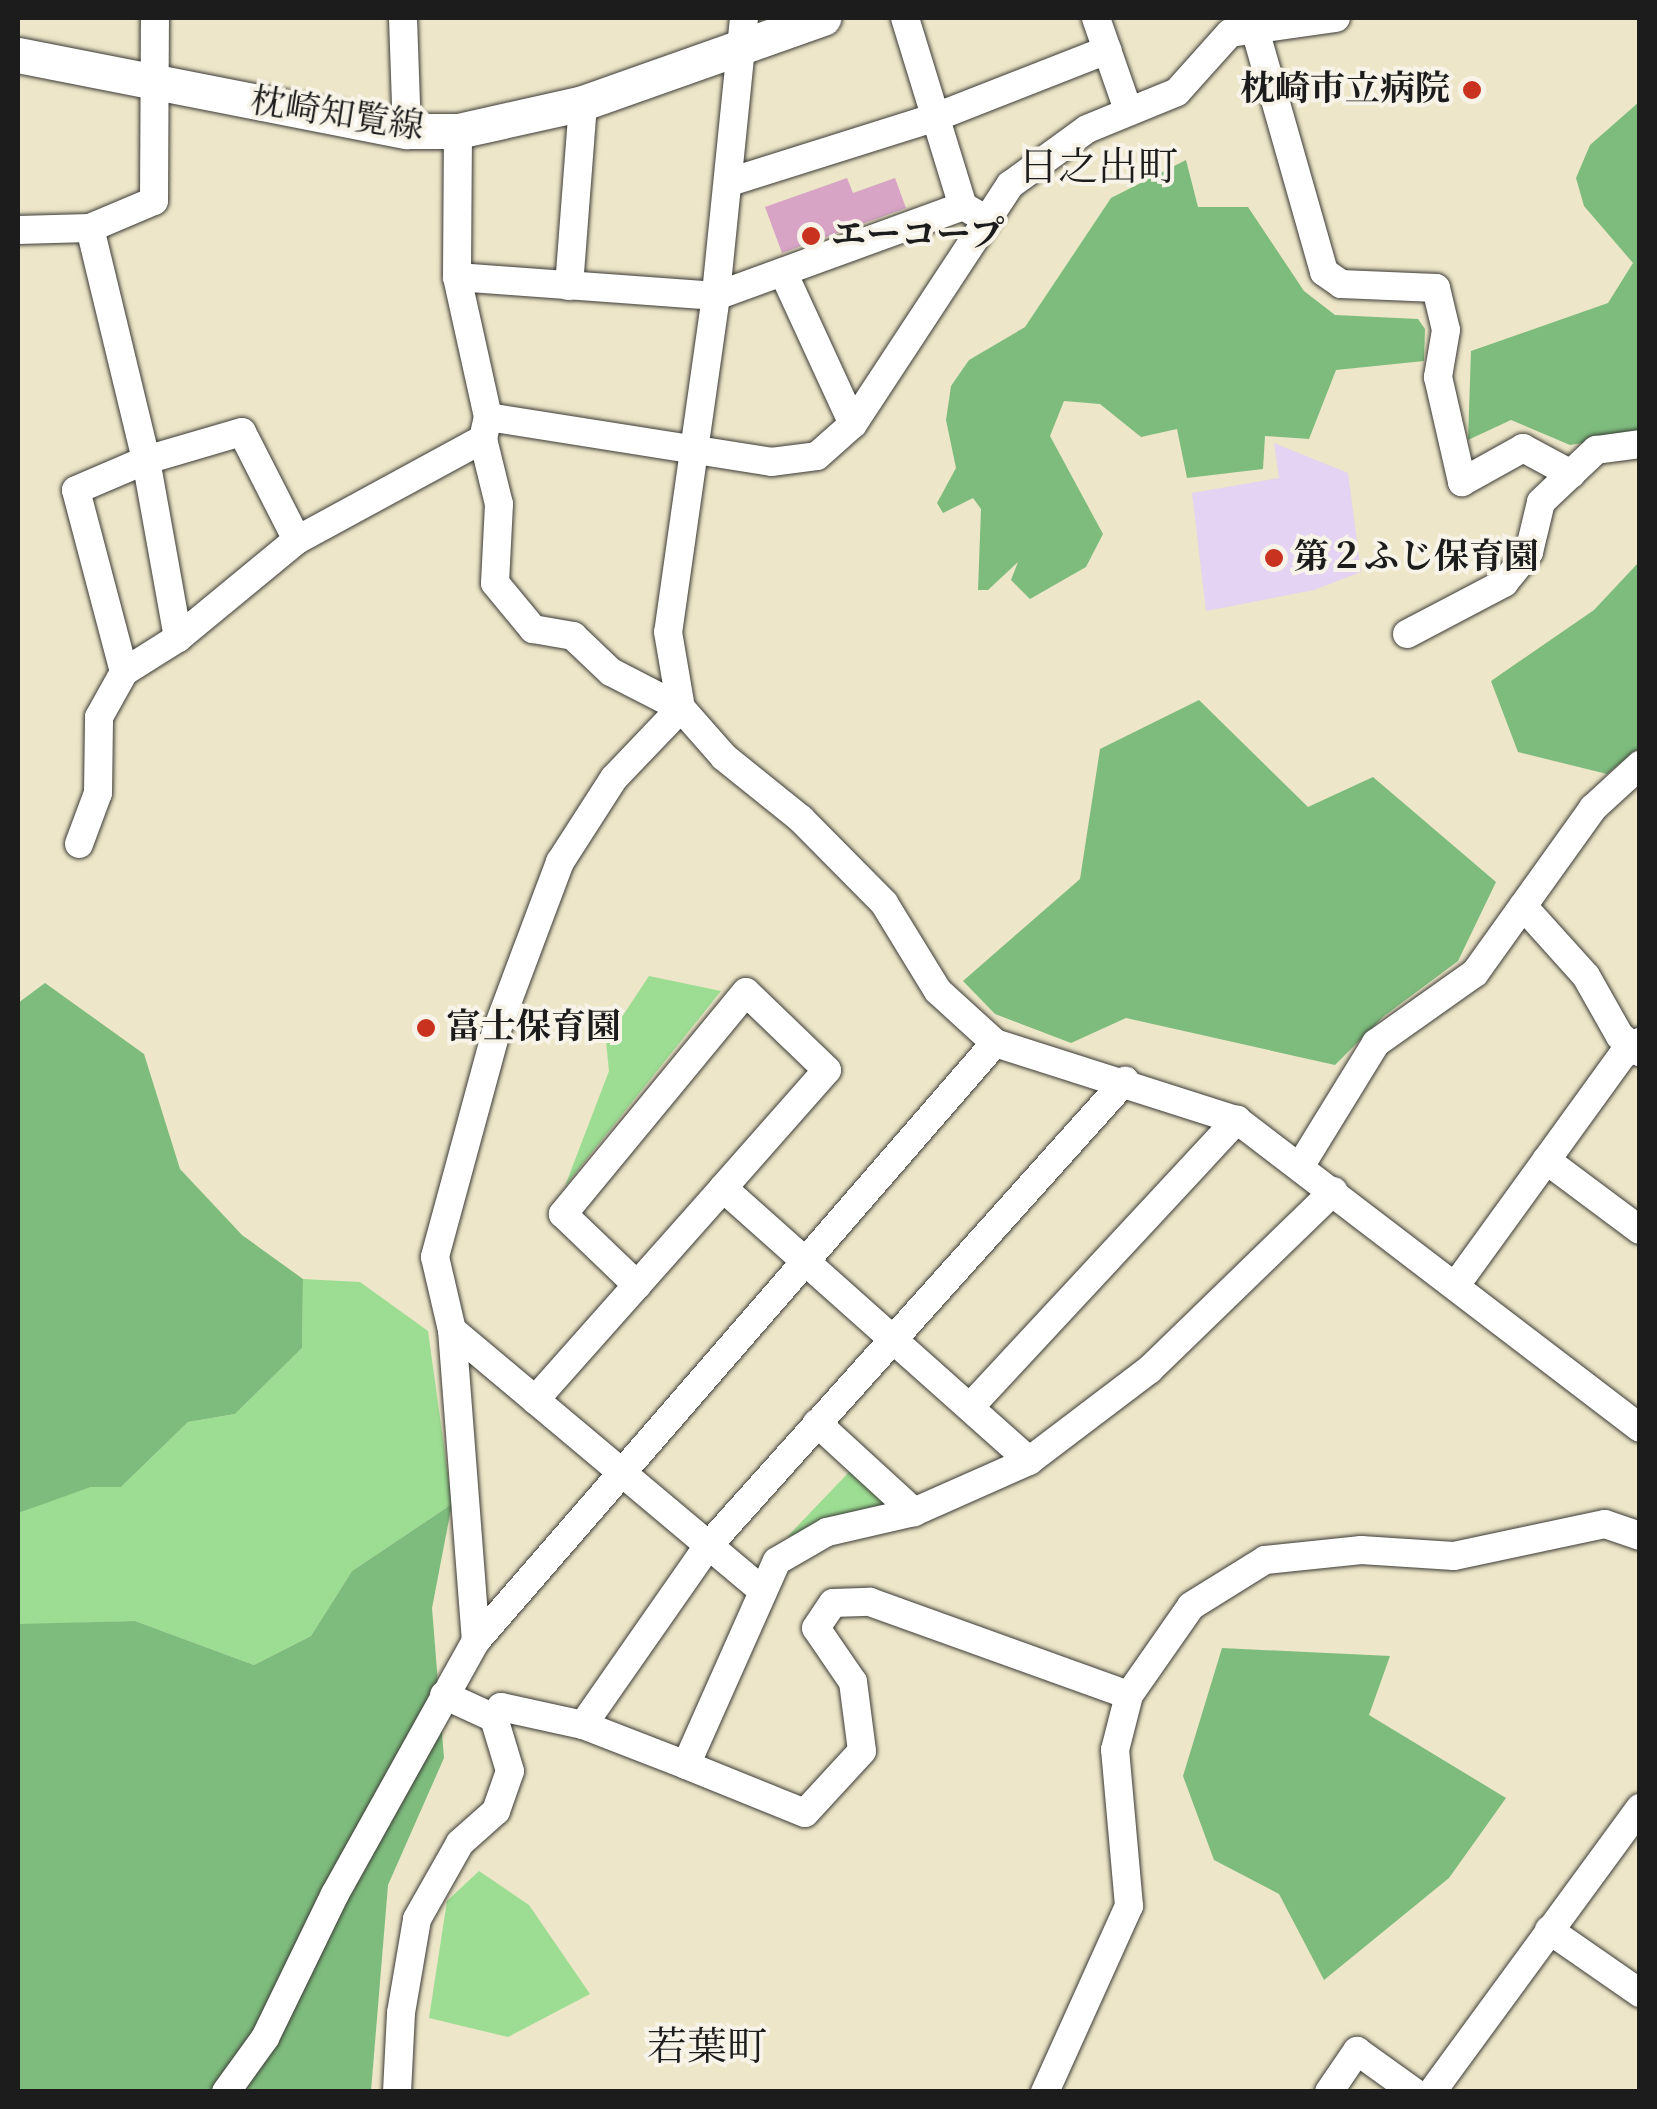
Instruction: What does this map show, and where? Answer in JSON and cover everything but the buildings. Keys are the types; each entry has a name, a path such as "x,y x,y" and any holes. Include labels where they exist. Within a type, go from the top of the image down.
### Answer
{"main road":[{"name":"枕崎知覧線","path":"18,56 407,131 458,131 583,103 745,31 823,18"}],"street":[{"path":"18,230 90,228 154,200 151,84 155,18"},
{"path":"402,18 407,131"},
{"path":"904,18 936,116 974,212"},
{"path":"1096,18 1127,107"},
{"path":"456,277 716,296 974,212 1047,155 1127,107 1177,92 1230,33 1254,25 1336,18"},
{"path":"1254,25 1304,223 1324,272 1341,284 1436,288 1446,330 1438,377 1462,482 1524,448 1572,474"},
{"path":"681,708 668,632 716,296 745,31"},
{"path":"730,182 936,116 1107,50"},
{"path":"569,286 583,103"},
{"path":"458,131 456,277 499,504 495,583 533,629 573,636 612,672 681,708 724,758 801,819 884,903 938,991 994,1043 1237,1120 1301,1165 1640,1428"},
{"path":"79,844 98,794 99,717 124,672 178,638 297,540 485,428 771,462 817,456 853,424 974,212"},
{"path":"90,228 146,460 178,638"},
{"path":"782,272 853,424"},
{"path":"124,672 76,490 146,460 242,432 297,540"},
{"path":"1407,634 1504,583 1529,552 1541,502 1596,450 1640,444"},
{"path":"476,1641 452,1330 435,1257 502,1015 560,862 614,778 681,708"},
{"path":"1301,1165 1376,1044 1475,973 1593,808 1640,765"},
{"path":"1456,1285 1546,1160 1637,1047 1597,990 1523,906"},
{"path":"535,1400 637,1285 723,1188 826,1070 746,992 563,1214 637,1285"},
{"path":"226,2092 265,2038 335,1894 476,1641 994,1043"},
{"path":"583,1725 708,1546 1125,1082"},
{"path":"972,1406 1237,1120"},
{"path":"1546,1160 1640,1230"},
{"path":"723,1188 972,1406 1029,1461"},
{"path":"686,1765 777,1562 827,1532 914,1512 1029,1461 1149,1370 1334,1192"},
{"path":"452,1330 624,1470 763,1591"},
{"path":"817,1424 914,1512"},
{"path":"1045,2092 1129,1906 1115,1750 1128,1695 1191,1606 1266,1560 1361,1550 1454,1556 1605,1524 1640,1536"},
{"path":"494,1718 502,1706 583,1725 805,1813 862,1751 853,1682 816,1628 833,1603 870,1602 1128,1695"},
{"path":"397,2092 401,2013 417,1919 460,1843 496,1810 510,1770 494,1718 444,1695"},
{"path":"1432,2092 1640,1808"},
{"path":"1549,1930 1640,1994"},
{"path":"1329,2092 1357,2051 1414,2092"}],"shaded area":[{"path":"1274,443 1348,473 1361,572 1314,590 1206,611 1192,493 1279,478"}],"green space":[{"path":"1639,102 1639,434 1570,445 1511,420 1468,440 1471,351 1608,303 1633,263 1584,206 1576,178 1590,145"},
{"path":"1186,160 1198,207 1248,207 1304,291 1335,315 1418,319 1425,329 1424,361 1336,370 1309,439 1265,436 1263,469 1187,478 1177,429 1141,437 1100,404 1064,401 1050,436 1103,534 1086,567 1030,599 1011,580 1018,562 988,590 978,590 981,509 973,498 943,513 937,503 956,468 946,420 951,386 969,360 1025,327 1111,198"},
{"path":"1639,562 1639,748 1607,774 1518,752 1491,681 1594,610"},
{"path":"1199,700 1308,807 1373,777 1496,882 1458,961 1384,1016 1335,1065 1126,1018 1071,1043 995,1014 963,981 1080,879 1100,749"},
{"path":"649,976 721,991 565,1186 609,1071 606,1041"},
{"path":"45,983 144,1054 180,1169 242,1235 303,1279 302,1348 235,1414 188,1422 121,1487 91,1487 18,1513 18,1003"},
{"path":"303,1279 360,1282 428,1331 452,1504 352,1571 311,1636 254,1665 135,1621 18,1625 18,1511 91,1487 121,1487 188,1422 235,1414 302,1348"},
{"path":"850,1471 885,1505 787,1537"},
{"path":"452,1504 432,1608 444,1758 388,1885 371,2091 18,2091 18,1624 135,1621 254,1665 311,1636 352,1571"},
{"path":"1222,1648 1390,1656 1369,1715 1506,1798 1449,1878 1324,1980 1279,1894 1214,1860 1183,1776"},
{"path":"479,1871 529,1905 590,1994 508,2037 429,2018 447,1901"}],"place":[{"name":"枕崎市立病院","path":"1472,90"},
{"name":"エーコープ","path":"811,236"},
{"name":"第２ふじ保育園","path":"1274,558"},
{"name":"富士保育園","path":"426,1028"}],"district":[{"name":"日之出町","path":"1098,168"},
{"name":"若葉町","path":"707,2048"}]}
